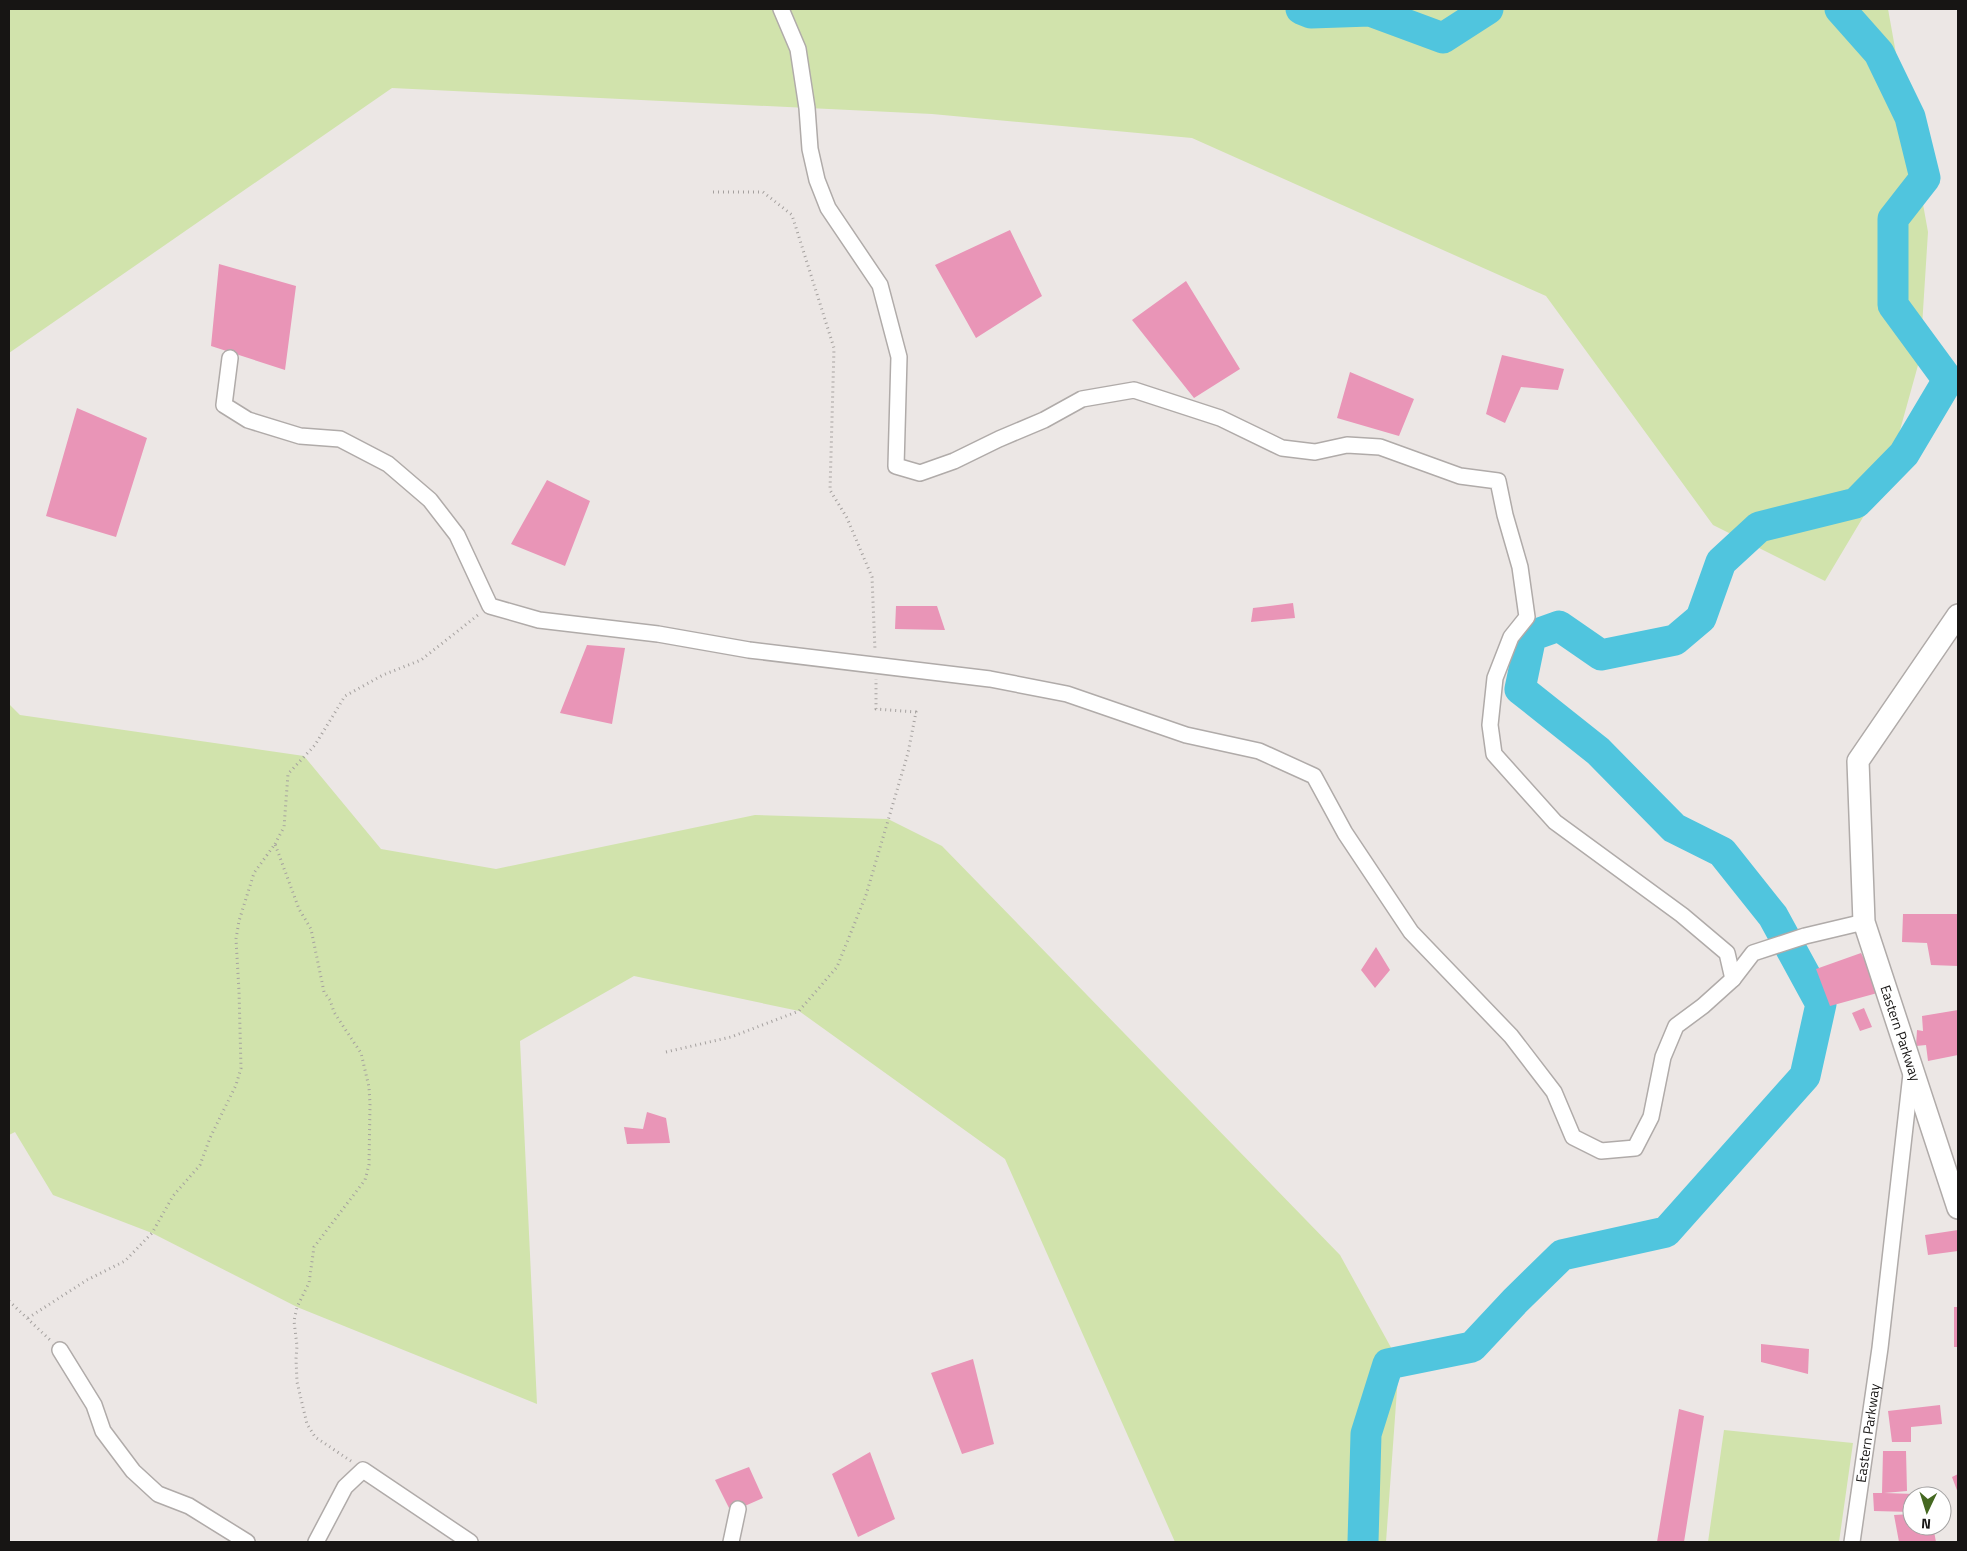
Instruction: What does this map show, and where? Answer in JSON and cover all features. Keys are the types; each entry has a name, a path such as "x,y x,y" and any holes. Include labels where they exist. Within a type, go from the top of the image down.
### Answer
{"street":[{"path":"781,9 798,49 807,108 810,149 817,180 828,208 880,285 899,357 896,466 920,473 954,461 1044,420 1082,399 1134,390 1220,418 1282,448 1315,452 1347,445 1380,447 1460,476 1498,481 1505,515 1520,567 1527,616 1511,637 1495,678 1490,725 1494,754 1555,822 1682,915 1727,953 1733,979"},
{"path":"230,358 224,405 248,420 300,436 340,439 388,464 430,500 457,535 490,606 539,620 658,634 749,650 990,679 1068,694 1186,735 1259,751 1314,776 1345,833 1412,932 1511,1036 1554,1092 1573,1137 1601,1151 1635,1148 1651,1116 1663,1057 1676,1026 1703,1006 1733,979 1752,953 1805,936 1864,922"},
{"name":"Eastern Parkway","path":"1852,1542 1880,1348 1912,1065 1864,922 1858,761 1958,616"},
{"path":"1912,1065 1958,1204"},
{"path":"60,1350 94,1405 103,1431 134,1471 158,1494 189,1506 247,1542"},
{"path":"316,1542 345,1487 363,1470 470,1542"},
{"path":"731,1542 738,1509"}],"path":[{"path":"666,1052 731,1037 799,1011 837,967 866,895 908,753 916,712 876,709 872,577 847,518 830,490 834,348 792,216 763,192 713,192"},
{"path":"28,1318 87,1280 125,1261 152,1233 172,1196 200,1165 210,1138 236,1085 241,1068 236,939 239,922 254,873 275,844 284,827 288,774 315,745 345,696 383,674 421,660 490,606"},
{"path":"275,844 299,909 311,929 324,992 330,1000 334,1012 361,1053 369,1087 371,1124 369,1165 366,1180 314,1247 309,1282 297,1307 294,1321 298,1382 307,1424 315,1437 363,1470"},
{"path":"9,1301 60,1350"}],"green space":[{"path":"9,9 1888,9 1928,232 1920,358 1887,477 1825,581 1713,525 1546,296 1192,138 932,114 392,88 9,353"},
{"path":"9,704 20,715 304,756 381,849 496,869 755,815 888,819 942,846 1340,1255 1399,1362 1386,1542 1175,1542 1005,1159 799,1011 634,976 520,1041 537,1404 297,1307 152,1233 53,1195 15,1132 9,1135"},
{"path":"1724,1430 1853,1443 1839,1542 1708,1542"}],"building":[{"path":"1010,230 1042,296 976,338 935,265"},
{"path":"219,264 296,286 285,370 211,346"},
{"path":"1186,281 1240,369 1194,398 1132,320"},
{"path":"1502,355 1564,369 1558,390 1521,387 1505,423 1486,414"},
{"path":"1350,372 1414,399 1399,436 1337,418"},
{"path":"77,408 147,438 116,537 46,516"},
{"path":"547,480 590,501 565,566 511,544"},
{"path":"1293,603 1295,618 1251,622 1253,608"},
{"path":"896,606 937,606 945,630 895,629"},
{"path":"587,645 625,648 612,724 560,713"},
{"path":"1903,914 1958,914 1958,966 1931,965 1927,943 1902,942"},
{"path":"1376,947 1390,970 1375,988 1361,970"},
{"path":"1861,953 1881,992 1830,1006 1816,969"},
{"path":"1864,1008 1872,1027 1860,1031 1852,1013"},
{"path":"1958,1010 1958,1055 1928,1061 1926,1045 1916,1046 1917,1030 1923,1031 1922,1016"},
{"path":"647,1112 666,1118 670,1143 627,1144 624,1127 643,1129"},
{"path":"1958,1230 1958,1251 1928,1255 1925,1235"},
{"path":"1954,1307 1958,1307 1958,1347 1954,1347"},
{"path":"1761,1344 1809,1349 1808,1374 1761,1362"},
{"path":"973,1359 994,1444 962,1454 931,1373"},
{"path":"1940,1405 1942,1424 1911,1427 1911,1442 1892,1442 1888,1411"},
{"path":"1679,1409 1704,1416 1684,1542 1657,1542"},
{"path":"1883,1451 1906,1451 1907,1486 1902,1486 1902,1491 1884,1493 1902,1494 1902,1512 1874,1511 1873,1493 1882,1493"},
{"path":"870,1452 895,1519 858,1537 832,1474"},
{"path":"749,1467 763,1498 731,1512 715,1480"},
{"path":"1958,1474 1958,1493 1952,1477"},
{"path":"1894,1515 1902,1515 1902,1536 1935,1536 1936,1542 1899,1542"}],"waterway":[{"path":"1301,9 1311,13 1370,11 1443,38 1488,9"},
{"path":"1363,1542 1366,1434 1388,1364 1472,1347 1562,1255 1666,1232 1805,1076 1821,1004 1773,916 1722,852 1674,828 1598,751 1520,689 1531,636 1559,626 1601,655 1675,640 1701,618 1721,562 1759,527 1856,503 1904,454 1948,380 1893,305 1893,219 1925,178 1910,117 1879,53 1840,9"}]}
